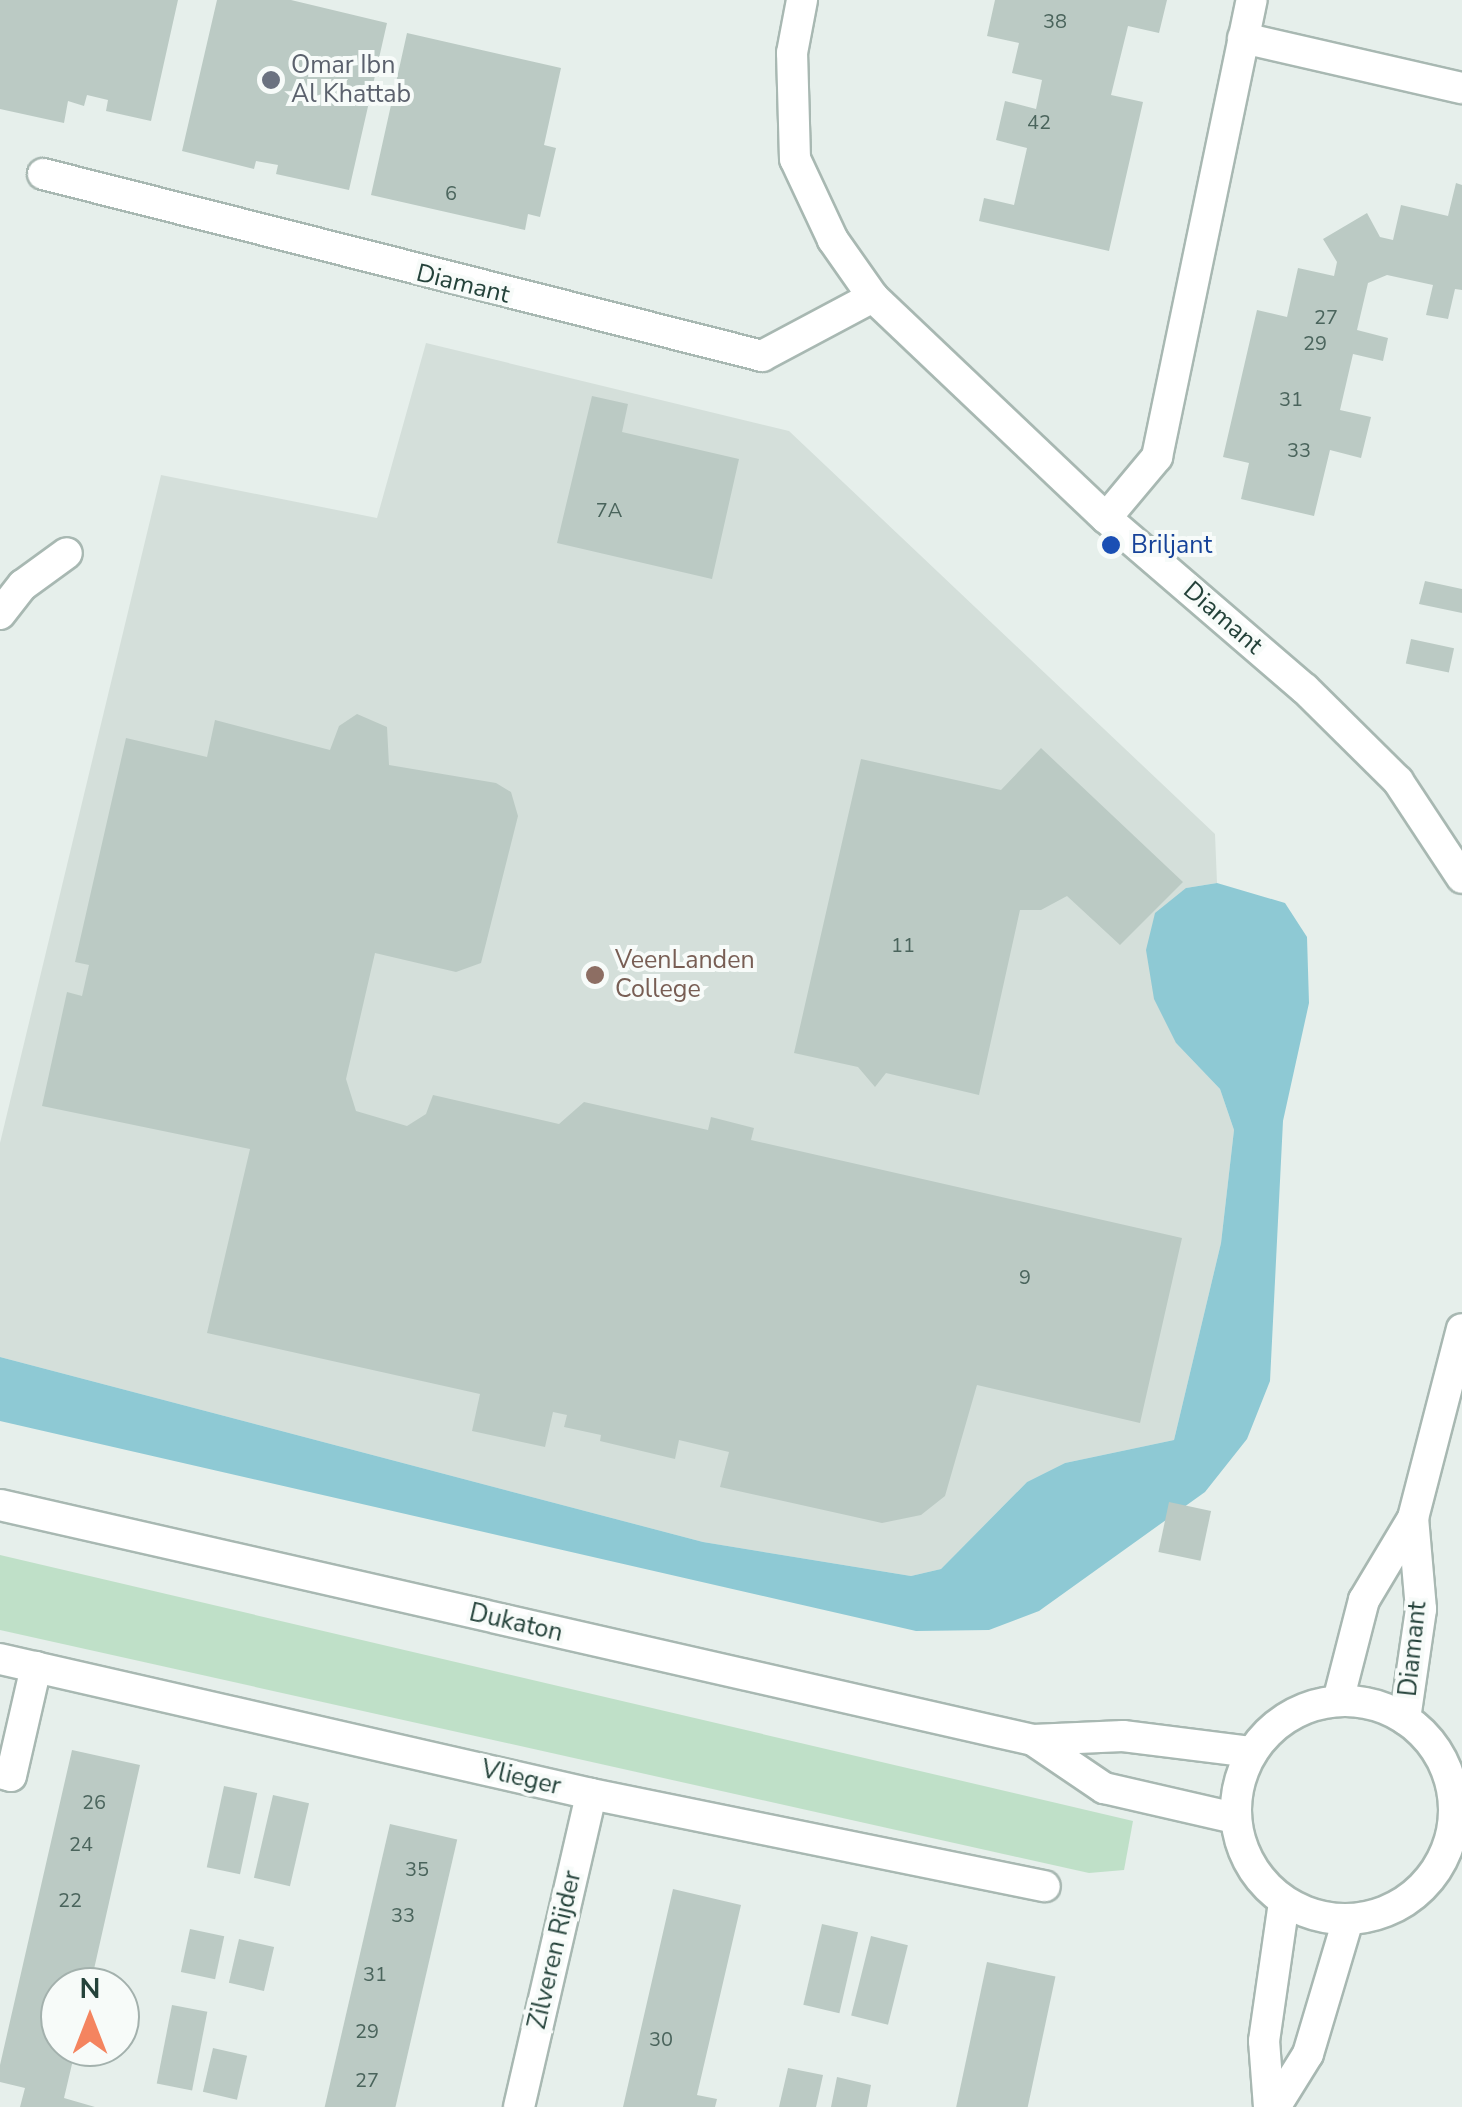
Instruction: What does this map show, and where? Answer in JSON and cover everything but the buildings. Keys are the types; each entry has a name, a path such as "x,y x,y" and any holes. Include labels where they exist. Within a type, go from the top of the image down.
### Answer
{"street":[{"name":"Diamant","path":"802,0 792,53 795,159 833,240 874,297 1106,518 1305,689 1398,781 1462,878"},
{"path":"1106,518 1157,457 1252,0"},
{"path":"1243,38 1462,88"},
{"name":"Diamant","path":"44,174 762,356 874,297"},
{"path":"0,614 67,552"},
{"name":"Diamant","path":"1338,1701 1364,1600 1413,1518 1453,1403 1462,1329"},
{"name":"Dukaton","path":"0,1506 1033,1740 1123,1736 1252,1752"},
{"name":"Diamant","path":"1405,1719 1420,1610 1413,1518"},
{"name":"Vlieger","path":"0,1659 591,1794 1045,1886"},
{"path":"0,1773 11,1776 36,1667"},
{"path":"1338,1701 1405,1719 1431,1743 1458,1810 1448,1875 1382,1914 1348,1920 1284,1902 1251,1865 1235,1818 1252,1752 1305,1708 1338,1701"},
{"name":"Dukaton","path":"1033,1740 1104,1788 1235,1818"},
{"name":"Zilveren Rijder","path":"519,2107 591,1794"},
{"path":"1272,2107 1264,2041 1284,1902"},
{"path":"1272,2107 1308,2054 1348,1920"}],"shaded area":[{"name":"VeenLanden College","path":"426,343 789,431 1215,834 1217,883 1186,888 1176,1043 1220,1089 1234,1130 1221,1243 1174,1440 1065,1463 1027,1482 941,1569 911,1576 703,1542 0,1357 0,1143 161,475 377,518"}],"green space":[{"path":"0,1555 1133,1821 1124,1870 1089,1873 0,1630"}],"water":[{"path":"1217,883 1285,903 1307,937 1309,1003 1283,1121 1270,1381 1247,1439 1205,1492 1039,1611 989,1630 916,1631 0,1421 0,1357 703,1542 911,1576 941,1569 1027,1482 1065,1463 1174,1440 1221,1243 1234,1130 1220,1089 1176,1043 1154,999 1146,950 1155,913 1186,888"}],"place":[{"name":"Omar Ibn Al Khattab","path":"271,80"},
{"name":"Briljant","path":"1111,545"},
{"name":"VeenLanden College","path":"595,975"}]}
